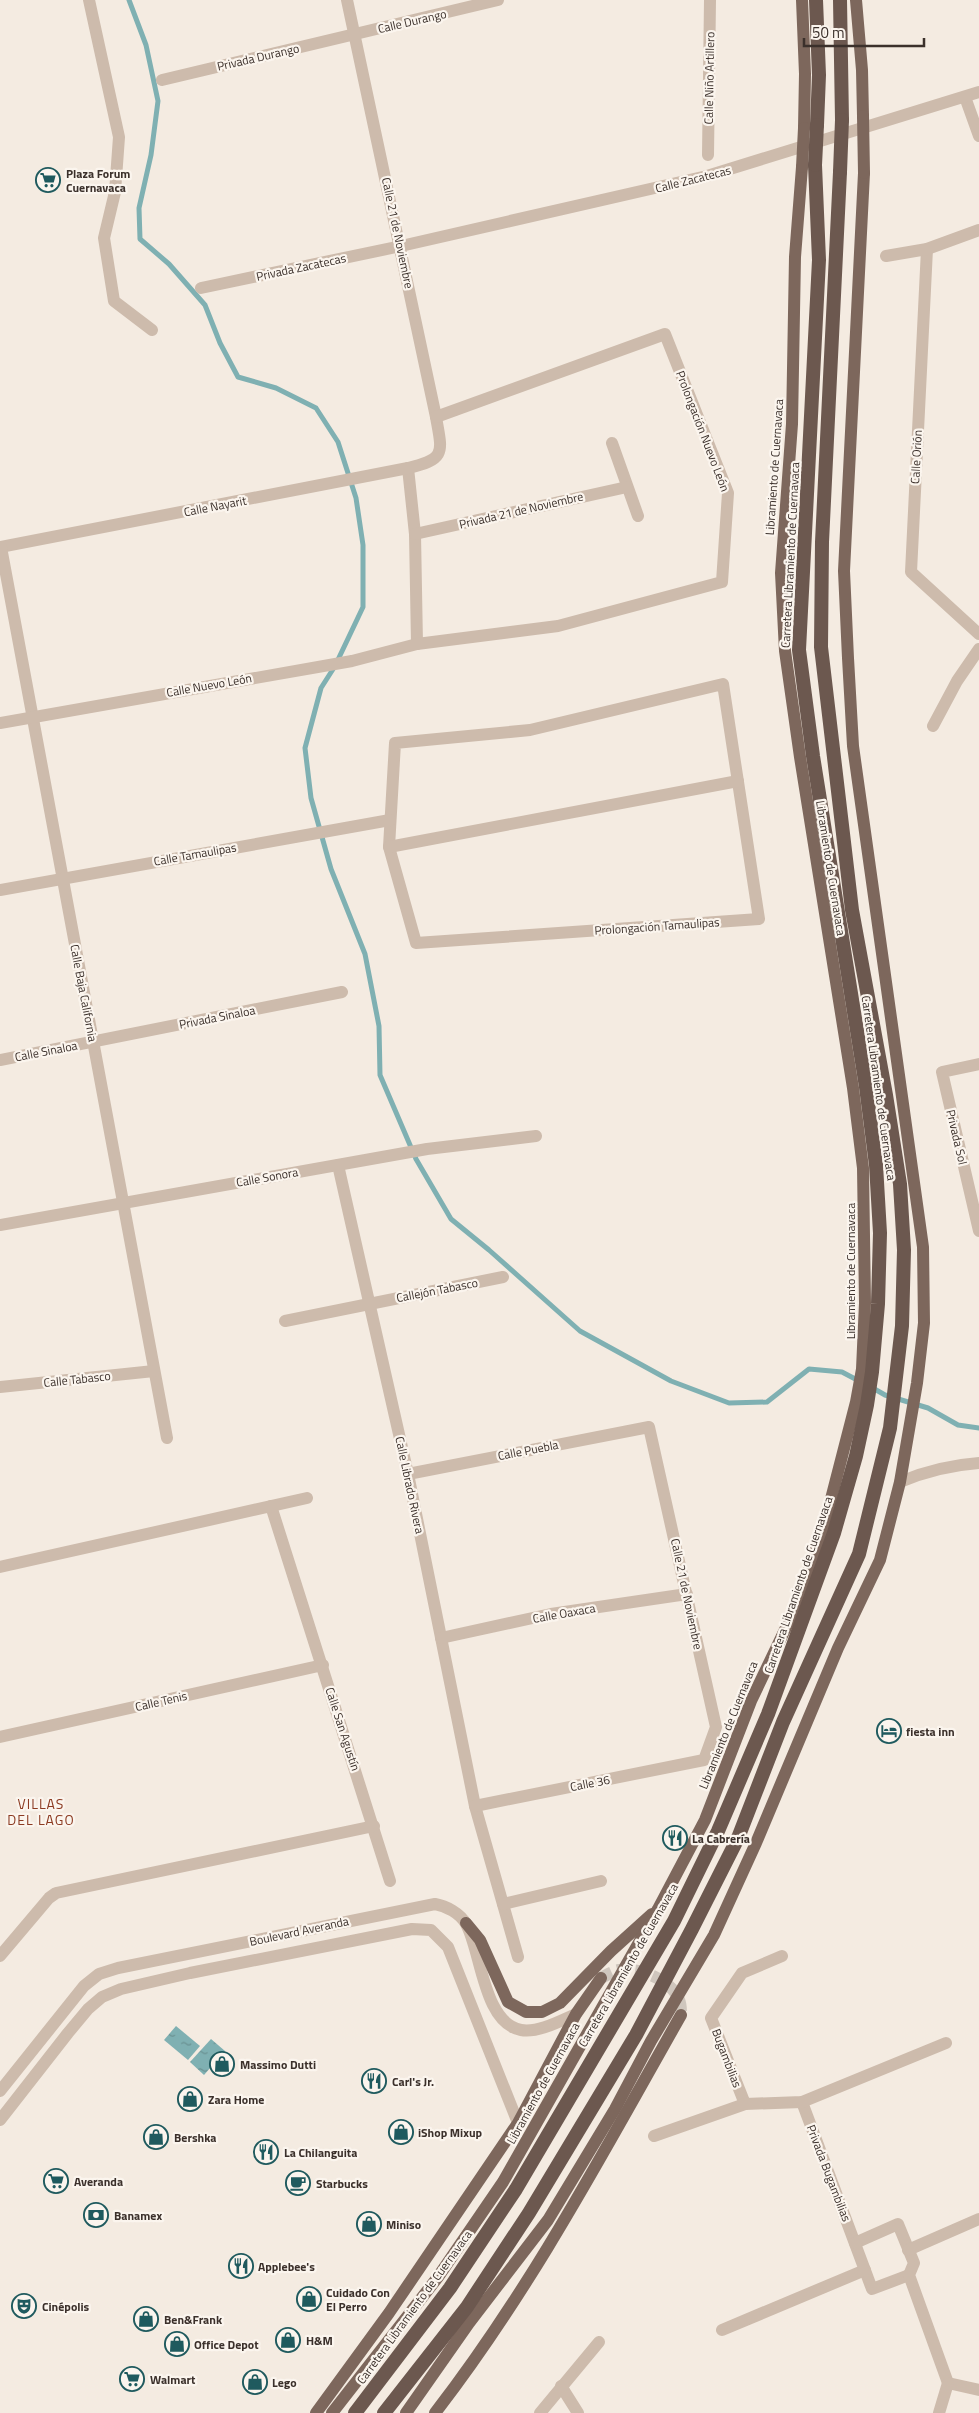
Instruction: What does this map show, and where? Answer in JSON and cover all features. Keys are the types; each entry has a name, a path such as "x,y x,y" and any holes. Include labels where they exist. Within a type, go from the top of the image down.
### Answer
{"highway":[{"name":"Carretera Libramiento de Cuernavaca","path":"355,2413 450,2288 516,2189 674,1921 718,1831 768,1714 834,1533 856,1456 861,1404 878,1304 880,1233 876,1166 866,1087 813,756 799,650 818,260 808,166 810,126 818,75 816,0"},
{"name":"Carretera Libramiento de Cuernavaca","path":"384,2413 467,2307 529,2213 636,2035 696,1921 738,1838 783,1722 858,1554 890,1428 902,1326 904,1250 900,1184 886,1095 852,910 820,647 823,532 842,120 840,0"}],"main road":[{"path":"802,0 805,74 810,126"},
{"path":"406,2413 469,2323 548,2220 615,2109 714,1935 756,1844 838,1648 880,1560 900,1482 917,1383 924,1324 923,1246 853,746 844,581 849,435 864,173 862,70 856,0"},
{"name":"Libramiento de Cuernavaca","path":"808,166 795,257 792,424 781,573 785,651 800,758 853,1088 863,1168 867,1370"},
{"name":"Libramiento de Cuernavaca","path":"332,2413 438,2277 503,2182 658,1909 705,1820 751,1701 792,1615 823,1530 861,1404"},
{"path":"466,1923 480,1940 508,2002 526,2012 542,2012 560,2003 611,1951 658,1909"},
{"path":"316,2413 389,2313 518,2123 576,2014 601,1978"},
{"path":"435,2413 455,2387 546,2252 681,2015"}],"street":[{"path":"89,0 119,137 115,192 104,238 114,301 152,330"},
{"name":"Calle 21 de Noviembre","path":"347,0 436,417 440,444 438,456 430,463"},
{"name":"Calle Durango","path":"355,34 498,0"},
{"name":"Calle Niño Artillero","path":"708,155 710,0"},
{"name":"Privada Durango","path":"162,80 355,34"},
{"name":"Calle Zacatecas","path":"401,246 707,176 979,92"},
{"path":"966,97 979,136"},
{"path":"886,256 926,249 979,230"},
{"name":"Privada Zacatecas","path":"201,288 401,246"},
{"name":"Calle Orión","path":"926,249 911,572 979,634"},
{"name":"Prolongación Nuevo León","path":"417,644 558,626 722,582 728,494 666,334 436,417"},
{"path":"612,443 638,516"},
{"name":"Calle Nayarit","path":"0,547 430,463"},
{"path":"408,468 415,534 417,644"},
{"name":"Privada 21 de Noviembre","path":"415,534 627,487"},
{"name":"Calle Baja California","path":"0,547 167,1438"},
{"name":"Calle Nuevo León","path":"0,723 352,661 417,644"},
{"path":"933,726 957,681 979,650"},
{"name":"Prolongación Tamaulipas","path":"389,847 416,942 759,920 723,684 530,730 395,743 390,820"},
{"path":"390,820 389,847 738,781"},
{"name":"Calle Tamaulipas","path":"0,890 390,820"},
{"name":"Privada Sinaloa","path":"93,1042 342,992"},
{"name":"Calle Sinaloa","path":"0,1060 93,1042"},
{"name":"Privada Sol","path":"979,1064 942,1072 979,1231"},
{"name":"Calle Sonora","path":"0,1225 396,1154 536,1136"},
{"name":"Calle Librado Rivera","path":"338,1165 408,1474 475,1806 518,1957"},
{"name":"Callejón Tabasco","path":"285,1321 503,1277"},
{"name":"Calle Tabasco","path":"0,1387 154,1371"},
{"name":"Calle 21 de Noviembre","path":"649,1427 716,1728 704,1760"},
{"name":"Calle Puebla","path":"408,1474 649,1427"},
{"path":"900,1482 924,1472 958,1464 979,1463"},
{"path":"0,1567 307,1498"},
{"name":"Calle San Agustín","path":"272,1506 390,1881"},
{"name":"Calle Oaxaca","path":"441,1638 551,1614 687,1594"},
{"name":"Calle Tenis","path":"0,1737 323,1665"},
{"name":"Calle 36","path":"475,1806 704,1760"},
{"path":"0,1956 48,1898 56,1893 374,1826"},
{"path":"503,1904 601,1881"},
{"name":"Boulevard Averanda","path":"0,2091 84,1986 99,1974 118,1968 435,1904 454,1912 466,1923"},
{"path":"466,1923 494,2006 502,2018 511,2026 521,2030 534,2029 576,2014"},
{"name":"Boulevard Averanda","path":"0,2120 80,2018 102,1997 121,1988 412,1929 431,1930 442,1939 458,1967 518,2123"},
{"path":"187,1955 190,1973"},
{"name":"Bugambilias","path":"745,2104 711,2018 742,1973 782,1956"},
{"path":"458,1967 477,1958"},
{"path":"69,2004 80,2018"},
{"path":"57,2018 68,2033"},
{"path":"654,2136 745,2104 802,2102 946,2042"},
{"name":"Privada Bugambilias","path":"802,2102 872,2289 908,2275"},
{"path":"908,2250 979,2219"},
{"path":"855,2243 898,2224 914,2263 908,2275 948,2383 939,2413"},
{"path":"722,2330 865,2270"},
{"path":"540,2413 599,2342"},
{"path":"948,2383 979,2390"},
{"path":"561,2386 578,2413"}],"water":[{"path":"176,2026 200,2046 188,2060 164,2040"},
{"path":"211,2039 225,2051 204,2075 190,2062"}],"waterway":[{"path":"129,0 146,45 158,101 151,155 139,208 140,239 169,264 205,305 220,343 238,377 276,388 316,408 338,442 356,498 363,545 363,607 335,666 321,688 305,748 311,798 331,869 365,954 379,1026 380,1075 416,1159 451,1219 489,1250 580,1331 671,1381 729,1403 767,1402 809,1369 842,1372 859,1381"},
{"path":"871,1387 885,1395 928,1408 958,1425 979,1428"}],"tunnel":[{"path":"601,1978 610,1973 627,1970 654,1976 669,1986 675,1993 680,2003 681,2015"}],"place":[{"name":"Plaza Forum Cuernavaca","path":"48,180"},
{"name":"fiesta inn","path":"889,1731"},
{"name":"La Cabrería","path":"675,1838"},
{"name":"Massimo Dutti","path":"222,2064"},
{"name":"Carl's Jr.","path":"374,2081"},
{"name":"Zara Home","path":"190,2099"},
{"name":"iShop Mixup","path":"401,2132"},
{"name":"Bershka","path":"156,2137"},
{"name":"La Chilanguita","path":"266,2152"},
{"name":"Averanda","path":"56,2181"},
{"name":"Starbucks","path":"298,2183"},
{"name":"Banamex","path":"96,2215"},
{"name":"Miniso","path":"369,2224"},
{"name":"Applebee's","path":"241,2266"},
{"name":"Cuidado Con El Perro","path":"309,2299"},
{"name":"Cinépolis","path":"24,2306"},
{"name":"Ben&Frank","path":"146,2319"},
{"name":"H&M","path":"288,2340"},
{"name":"Office Depot","path":"177,2344"},
{"name":"Walmart","path":"132,2379"},
{"name":"Lego","path":"255,2382"}],"district":[{"name":"VILLAS DEL LAGO","path":"41,1812"}]}
